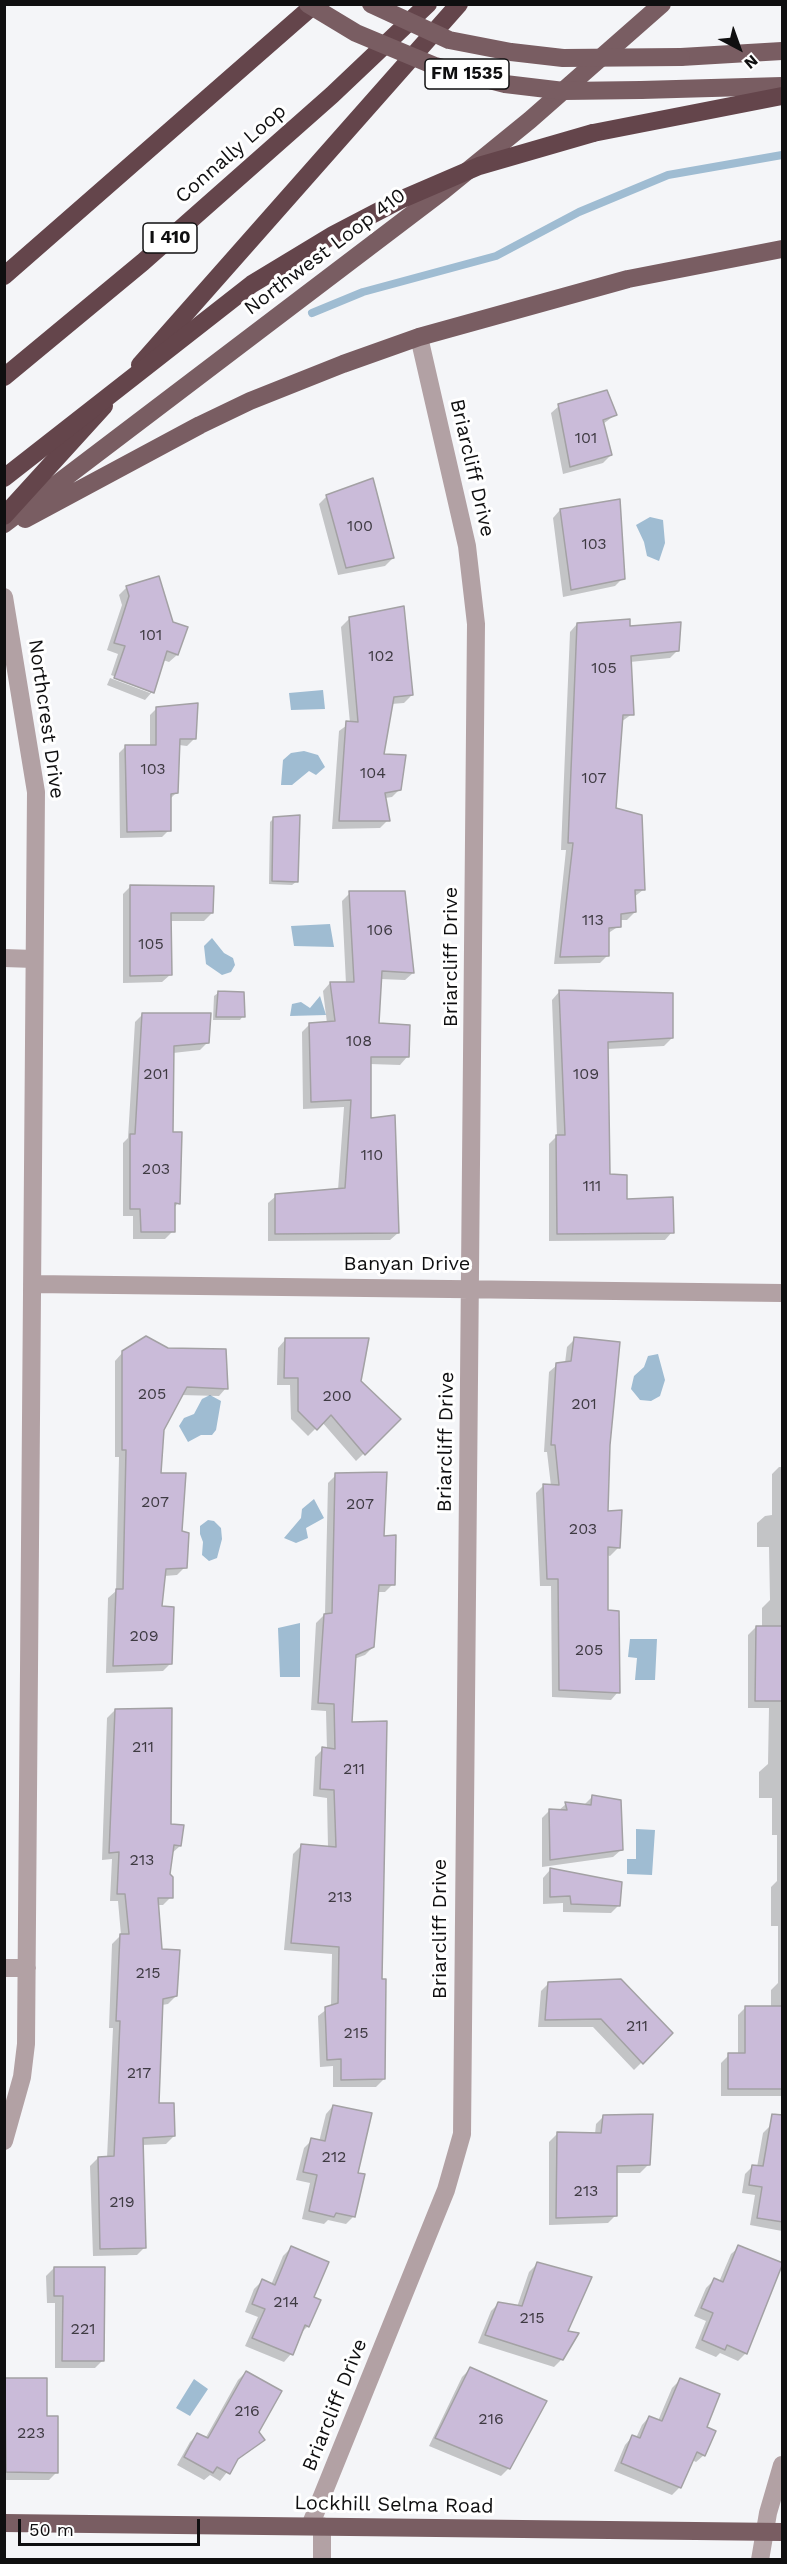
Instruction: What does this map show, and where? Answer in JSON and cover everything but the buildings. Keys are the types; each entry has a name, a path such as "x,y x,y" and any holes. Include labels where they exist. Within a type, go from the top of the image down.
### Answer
{"highway":[{"path":"4,276 315,4"},
{"name":"Connally Loop","path":"4,377 143,262 332,95 428,4"},
{"path":"4,516 459,4"},
{"path":"4,478 182,336 252,284 333,235 400,200 479,166 593,133 783,96"}],"main road":[{"name":"FM 1535","path":"308,4 356,33 435,66 505,84 564,91 783,86"},
{"name":"FM 1535","path":"371,4 449,40 511,52 563,58 681,57 783,51"},
{"name":"Northwest Loop 410","path":"4,524 444,190 539,112 662,4"},
{"path":"4,529 250,401 419,337 628,279 783,249"},
{"name":"Lockhill Selma Road","path":"4,2523 774,2532"}],"street":[{"name":"Briarcliff Drive","path":"322,2559 316,2526 446,2190 462,2134 463,1770 471,1287 476,624 467,546 419,337"},
{"name":"Northcrest Drive","path":"4,597 36,792 27,1968 24,2055 10,2127 4,2141"},
{"path":"4,958 34,959"},
{"name":"Banyan Drive","path":"32,1284 471,1287 783,1293"},
{"path":"4,1968 27,1968"},
{"path":"760,2559 774,2532 783,2465"}],"water":[{"path":"650,517 663,520 665,543 659,561 647,556 644,542 636,525"},
{"path":"323,690 325,709 291,710 289,693"},
{"path":"304,751 318,755 325,767 316,775 309,771 292,785 281,785 283,760 291,753"},
{"path":"330,924 334,947 294,946 291,926"},
{"path":"212,938 224,953 233,958 235,965 231,972 222,975 206,964 204,946"},
{"path":"320,996 326,1015 290,1016 292,1004 301,1002 310,1008"},
{"path":"658,1354 665,1380 660,1396 651,1401 640,1400 631,1389 634,1376 644,1367 648,1356"},
{"path":"210,1395 221,1401 216,1430 212,1435 201,1435 188,1442 179,1426 184,1418 194,1414 202,1399"},
{"path":"314,1499 324,1518 306,1528 308,1538 296,1543 284,1538 301,1518 302,1509"},
{"path":"208,1520 214,1521 221,1528 222,1539 217,1558 209,1561 202,1555 203,1542 200,1534 200,1526"},
{"path":"300,1623 300,1677 280,1677 278,1628"},
{"path":"630,1639 657,1639 655,1680 635,1680 637,1658 628,1657"},
{"path":"636,1829 655,1830 652,1875 627,1874 627,1859 636,1859"},
{"path":"194,2379 208,2389 190,2416 176,2408"}],"waterway":[{"path":"312,313 363,292 496,256 579,212 668,175 782,155"}]}
